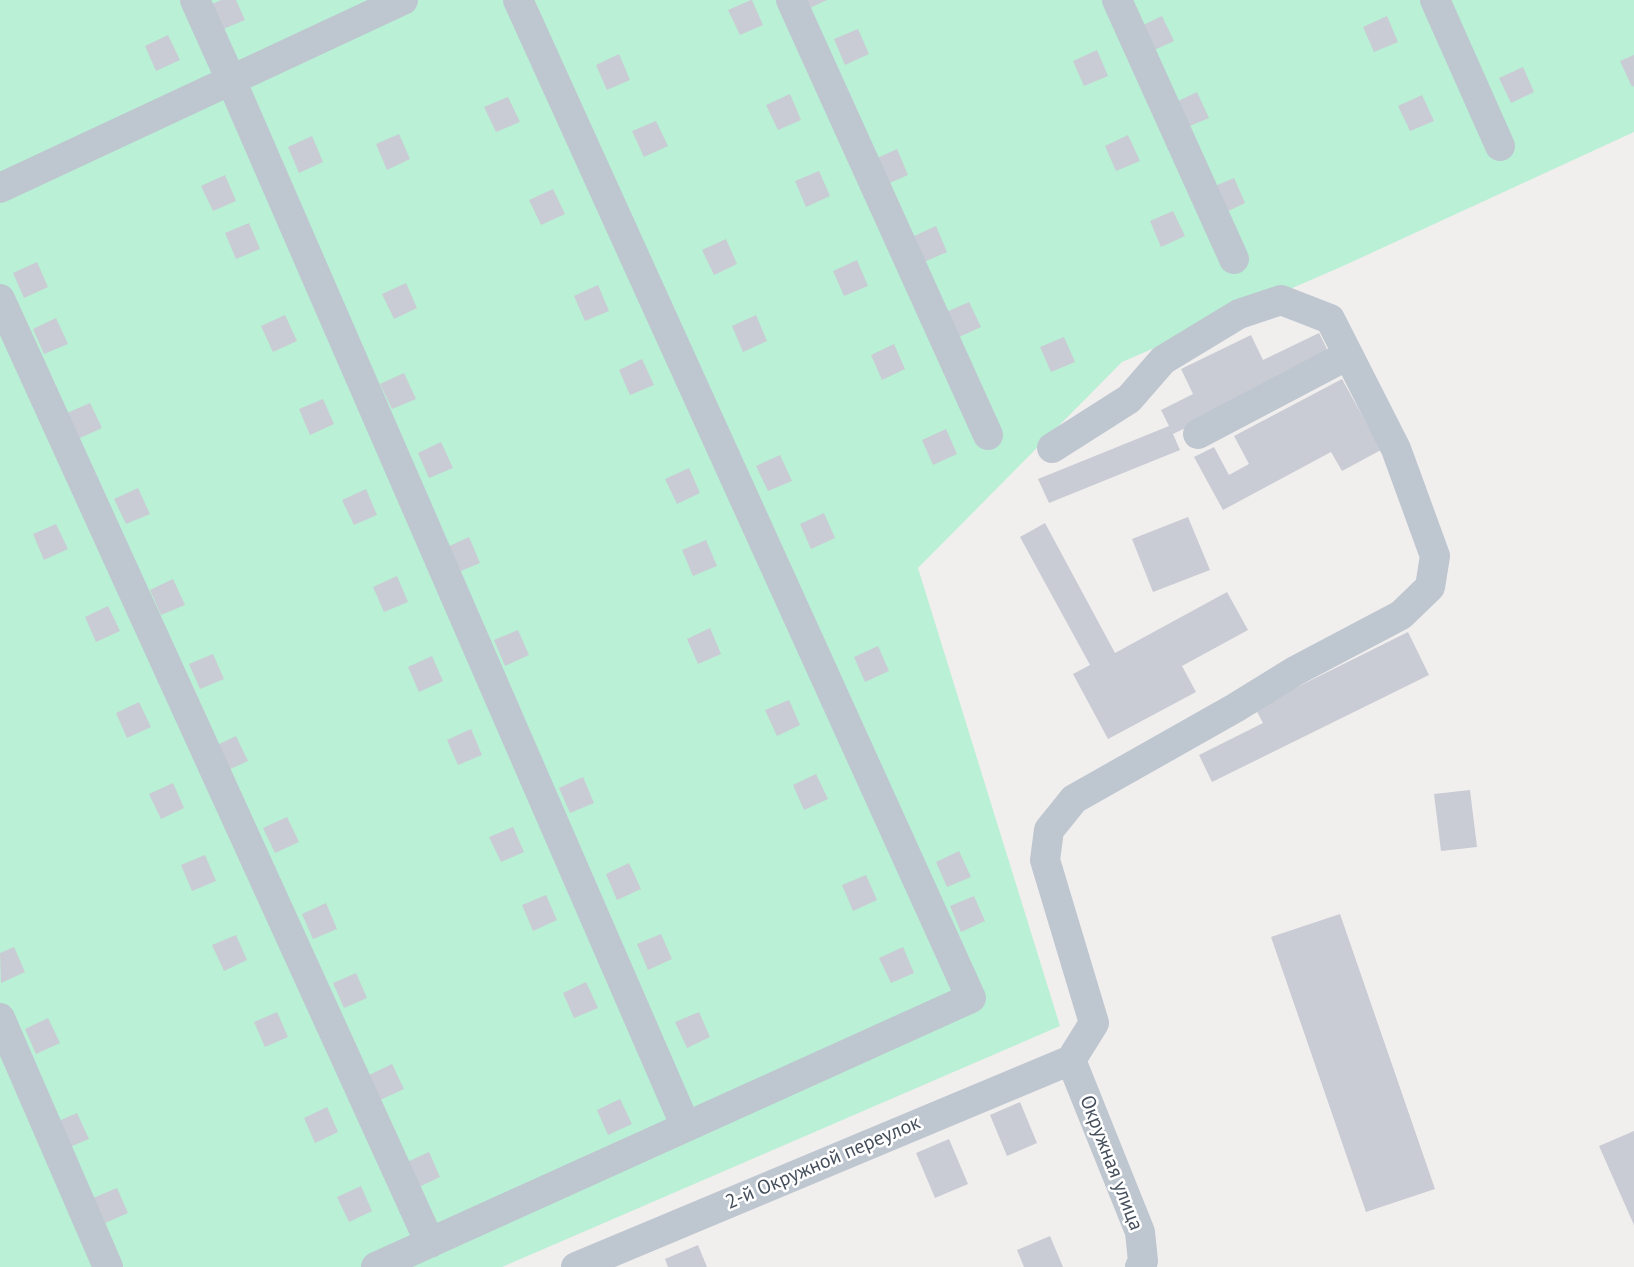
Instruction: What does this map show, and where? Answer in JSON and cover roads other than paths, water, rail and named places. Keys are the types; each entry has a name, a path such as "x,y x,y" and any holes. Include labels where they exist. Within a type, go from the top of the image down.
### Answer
{"street":[{"path":"195,0 686,1127"},
{"path":"0,188 403,0"},
{"path":"376,1267 971,998 518,0"},
{"path":"791,0 988,435"},
{"path":"1117,0 1234,259"},
{"path":"1435,0 1500,146"},
{"path":"0,299 430,1243"},
{"path":"1052,448 1129,399 1163,360 1239,314 1281,300 1330,319 1396,449 1435,556 1430,587 1401,615 1295,671 1235,708 1074,799 1049,830 1045,860 1094,1023 1071,1060"},
{"path":"1198,434 1348,355"},
{"path":"0,1017 108,1267"},
{"name":"2-й Окружной переулок","path":"576,1267 1071,1060"},
{"name":"Окружная улица","path":"1071,1060 1140,1232 1143,1261 1140,1267"}]}
